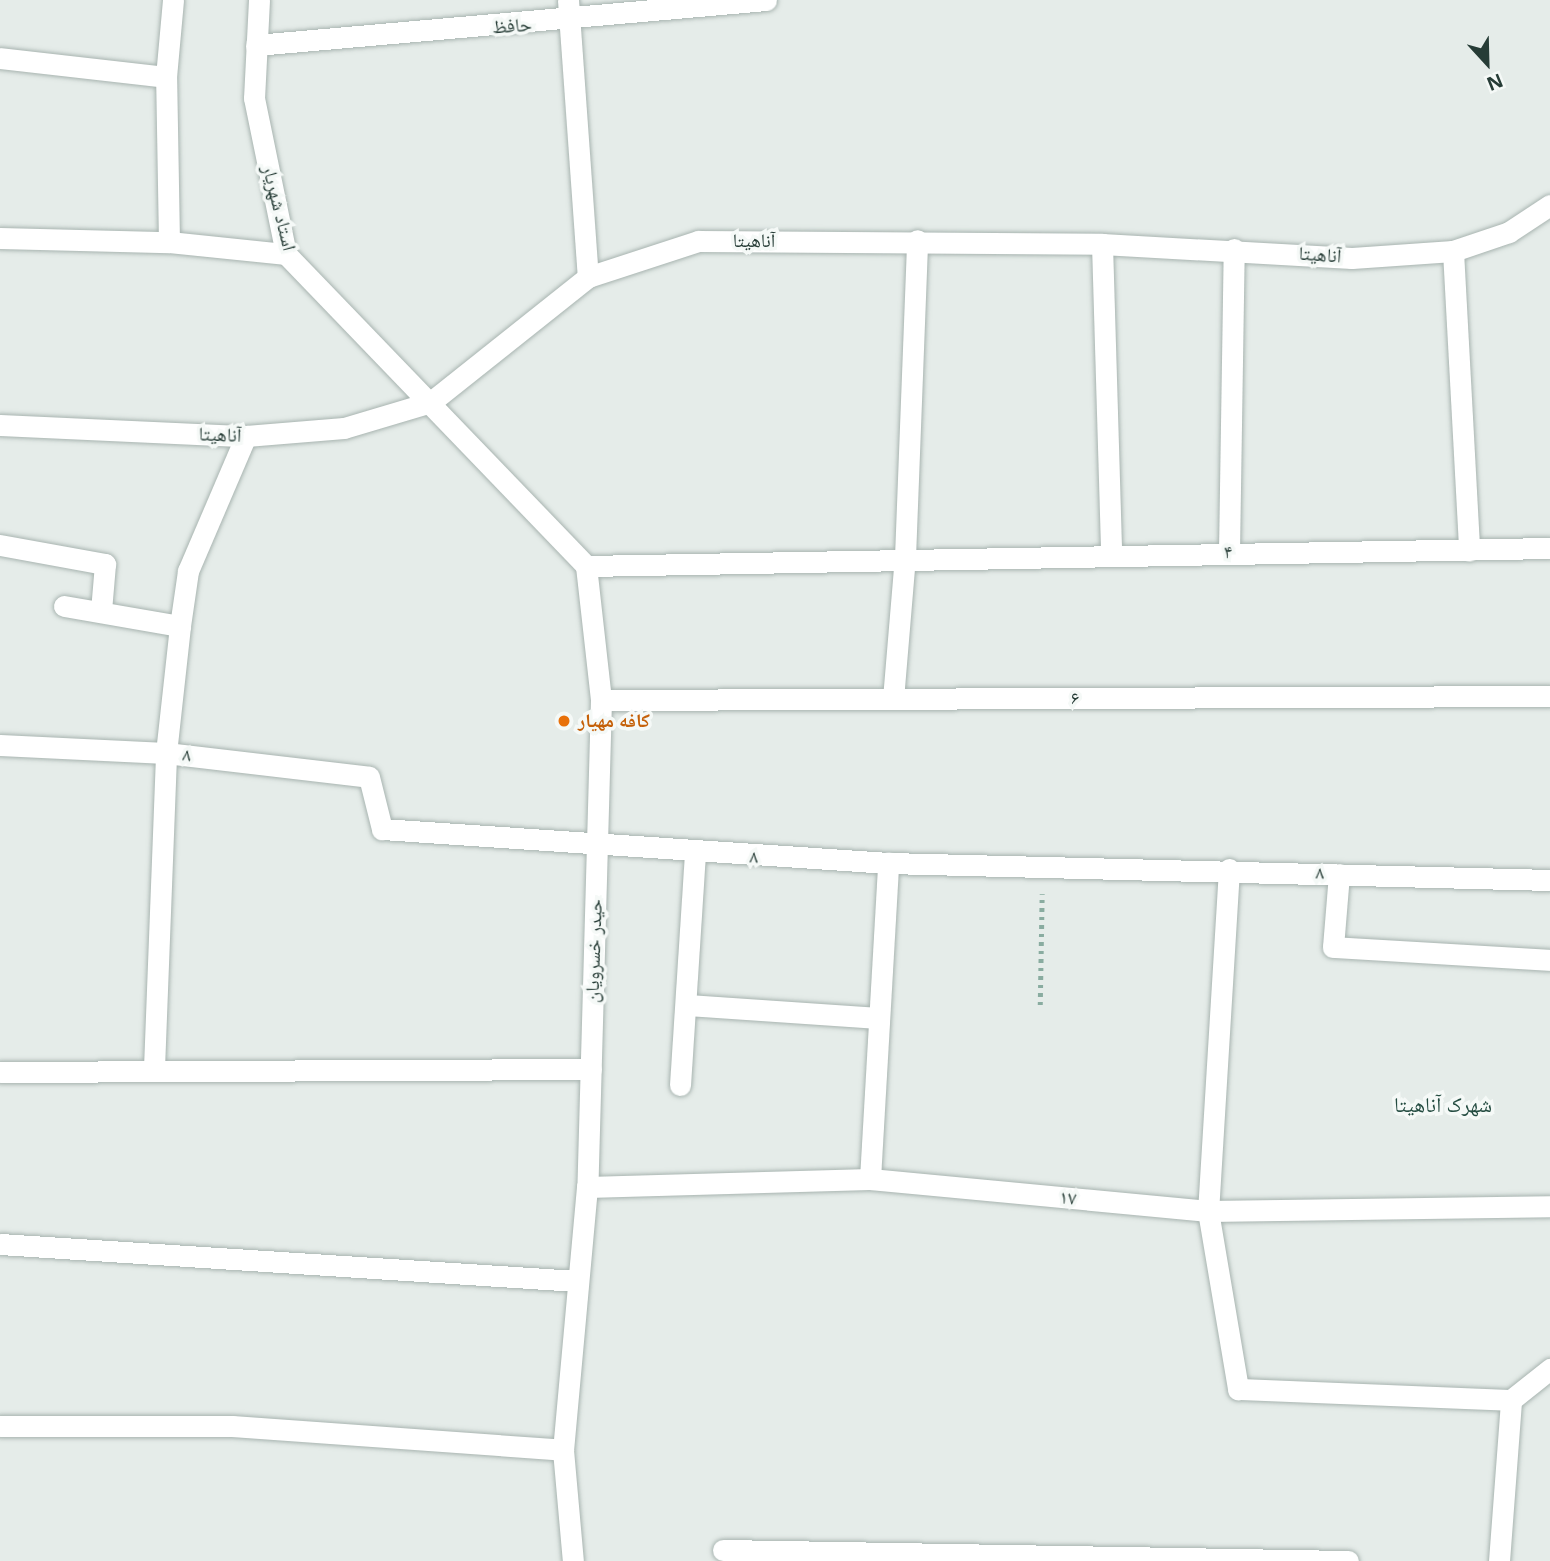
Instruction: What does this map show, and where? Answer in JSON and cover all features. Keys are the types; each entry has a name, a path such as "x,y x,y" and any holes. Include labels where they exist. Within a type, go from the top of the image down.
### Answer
{"street":[{"path":"169,242 166,77 173,0"},
{"name":"استاد شهریار","path":"258,0 254,98 286,254 431,402"},
{"path":"568,0 573,22 588,276"},
{"name":"حافظ","path":"256,45 573,22 766,0"},
{"path":"0,58 166,77"},
{"name":"آناهیتا","path":"0,425 246,436 344,428 431,402 588,276 698,242 917,240 1102,244 1234,249 1352,258 1453,251 1509,232 1550,205"},
{"path":"0,238 169,242 286,254"},
{"path":"893,699 905,557 917,240"},
{"path":"1102,244 1111,555"},
{"path":"1229,552 1234,249"},
{"path":"1453,251 1469,551"},
{"path":"431,402 586,566"},
{"path":"0,425 0,432"},
{"path":"154,1068 166,753 180,625 188,571 246,436"},
{"path":"0,545 106,564 101,611"},
{"name":"۴","path":"586,566 905,557 1550,548"},
{"name":"حیدر خسرویان","path":"573,1561 563,1450 587,1188 601,700 586,566"},
{"path":"64,606 180,625"},
{"name":"۶","path":"601,700 1550,696"},
{"name":"۸","path":"0,745 166,753 369,777 382,829 598,844 695,855 888,863 1229,869 1550,880"},
{"path":"680,1085 695,855"},
{"path":"870,1179 876,1018 888,863"},
{"path":"1229,869 1209,1211 1238,1389 1511,1400 1550,1369"},
{"path":"1339,874 1333,947 1550,960"},
{"path":"687,1005 876,1018"},
{"path":"0,1072 154,1068 591,1069"},
{"name":"۱۷","path":"587,1188 870,1179 1209,1211 1550,1206"},
{"path":"0,1244 577,1281"},
{"path":"1499,1561 1511,1400"},
{"path":"0,1426 232,1426 563,1450"},
{"path":"723,1550 1348,1561"}],"path":[{"path":"1040,1005 1043,866"}],"place":[{"name":"کافه مهیار","path":"564,721"}],"district":[{"name":"شهرک آناهیتا","path":"1443,1104"}]}
